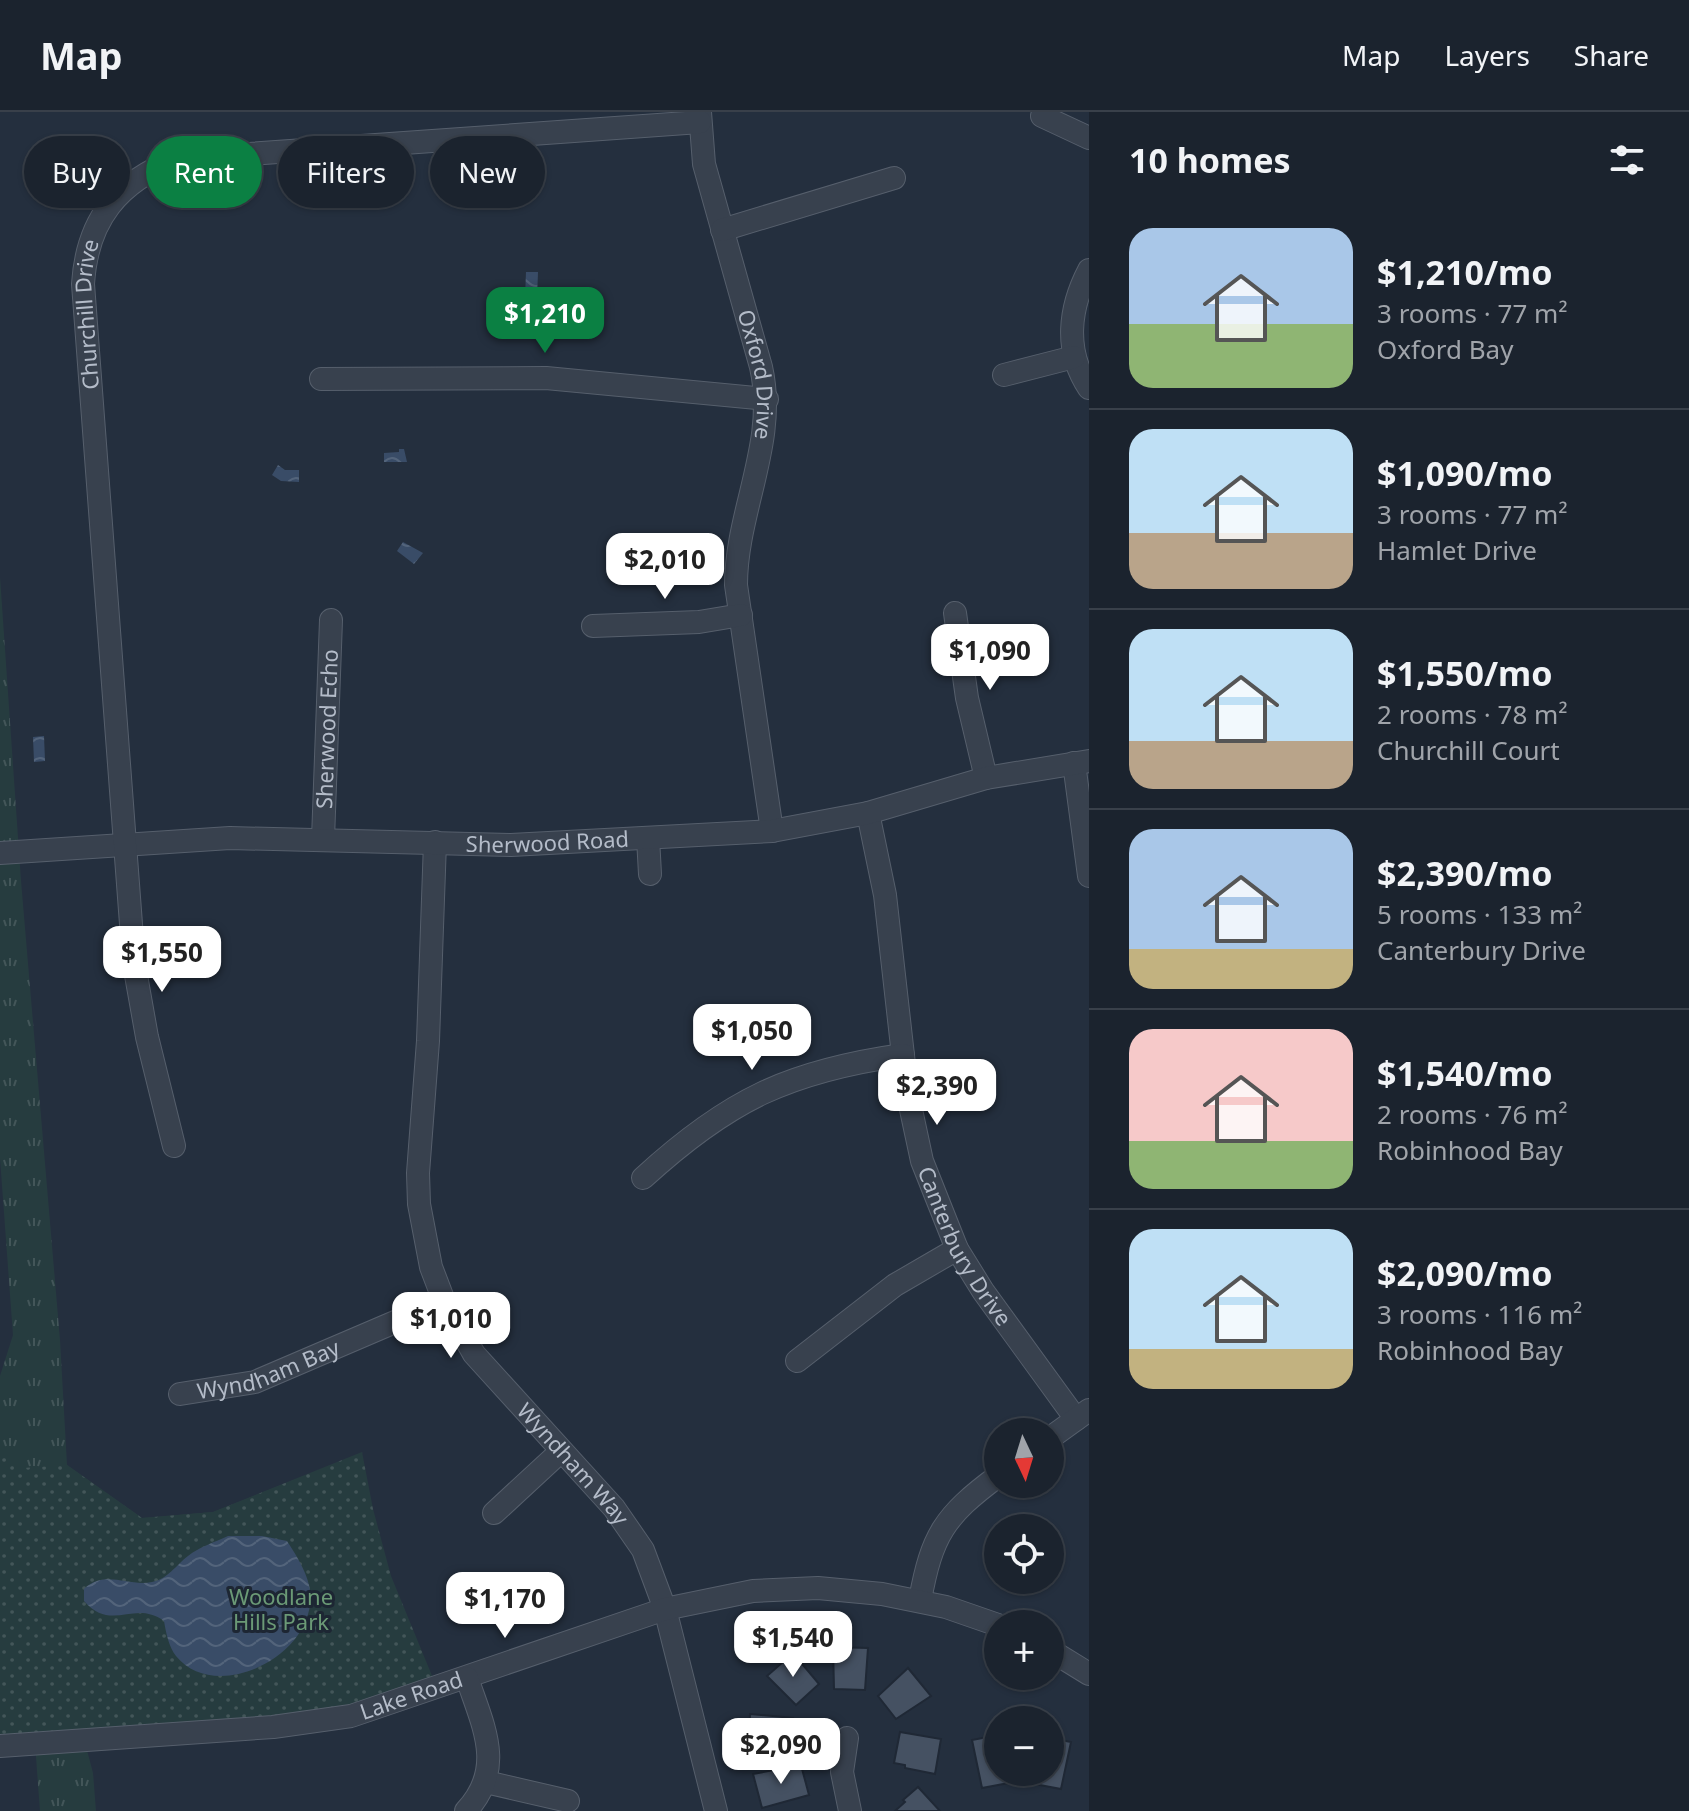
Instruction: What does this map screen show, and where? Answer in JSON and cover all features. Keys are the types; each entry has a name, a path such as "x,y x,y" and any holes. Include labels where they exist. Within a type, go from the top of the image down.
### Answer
{"street":[{"path":"1042,116 1089,138"},
{"name":"Oxford Drive","path":"700,117 704,164 761,367 767,399 764,438 736,562 736,585 772,831"},
{"name":"Churchill Drive","path":"174,1146 134,964 83,284 87,247 108,208 122,191 158,166 188,157 700,117"},
{"path":"722,230 894,178"},
{"path":"1089,270 1075,303 1072,339 1074,357 1089,388"},
{"path":"1004,375 1074,357"},
{"path":"321,379 546,378 767,399"},
{"path":"955,613 967,698 986,778"},
{"path":"593,626 699,622 741,615"},
{"name":"Sherwood Echo","path":"323,839 331,620"},
{"path":"1082,762 1089,876"},
{"name":"Sherwood Road","path":"0,853 230,838 511,845 772,831 868,813 986,778 1082,762"},
{"name":"Canterbury Drive","path":"868,813 885,895 907,1091 922,1161 957,1249 983,1291 1082,1414"},
{"path":"648,838 650,874"},
{"name":"Wyndham Way","path":"435,842 428,1041 418,1173 424,1234 431,1267 444,1301 474,1354 629,1527 643,1550 665,1609 716,1811"},
{"path":"643,1178 703,1126 764,1091 835,1066 903,1055"},
{"path":"797,1361 895,1285 957,1249"},
{"name":"Wyndham Bay","path":"180,1394 255,1382 444,1301"},
{"path":"1064,1428 1082,1414"},
{"path":"494,1513 560,1452"},
{"path":"920,1600 932,1548 941,1528 956,1509 984,1487"},
{"name":"Lake Road","path":"0,1746 313,1722 351,1716 665,1609 720,1596 783,1589 848,1590 920,1600 984,1621"},
{"path":"1064,1659 1089,1674"},
{"path":"466,1811 476,1801 486,1782 489,1751 467,1678"},
{"path":"847,1738 842,1772 850,1811"},
{"path":"486,1782 568,1801"}],"green space":[{"path":"0,577 21,881 60,1340 67,1465 142,1518 213,1512 309,1474 84,1739 93,1773 96,1811 40,1811 35,1743 0,1746 0,1376 13,1335 0,1158"},
{"name":"Woodlane Hills Park","path":"0,1451 23,1468 67,1465 142,1518 213,1512 362,1452 391,1576 437,1688 389,1704 0,1746"}],"water":[{"path":"526,272 538,272 537,298 525,298"},
{"path":"399,449 404,449 407,462 384,462 384,453 399,452"},
{"path":"278,465 285,470 299,470 299,482 281,481 272,475"},
{"path":"403,542 423,553 414,564 397,551"},
{"path":"44,736 45,761 34,762 33,737"},
{"path":"228,1536 262,1536 287,1541 309,1585 309,1609 300,1632 284,1650 264,1665 240,1674 216,1676 194,1670 176,1656 164,1621 143,1613 104,1615 84,1601 84,1589 92,1583 108,1579 143,1583 158,1580 192,1553"}],"building":[{"path":"833,1647 868,1648 865,1690 834,1689"},
{"path":"793,1653 819,1684 796,1705 767,1676"},
{"path":"908,1668 931,1696 896,1719 878,1696"},
{"path":"750,1714 793,1718 790,1753 748,1750"},
{"path":"900,1732 941,1739 935,1774 894,1763"},
{"path":"984,1738 984,1786 993,1786 982,1788 972,1740"},
{"path":"1064,1741 1071,1742 1064,1775"},
{"path":"801,1765 809,1795 762,1808 753,1774"},
{"path":"918,1787 940,1811 895,1811 905,1802 903,1800"}]}
